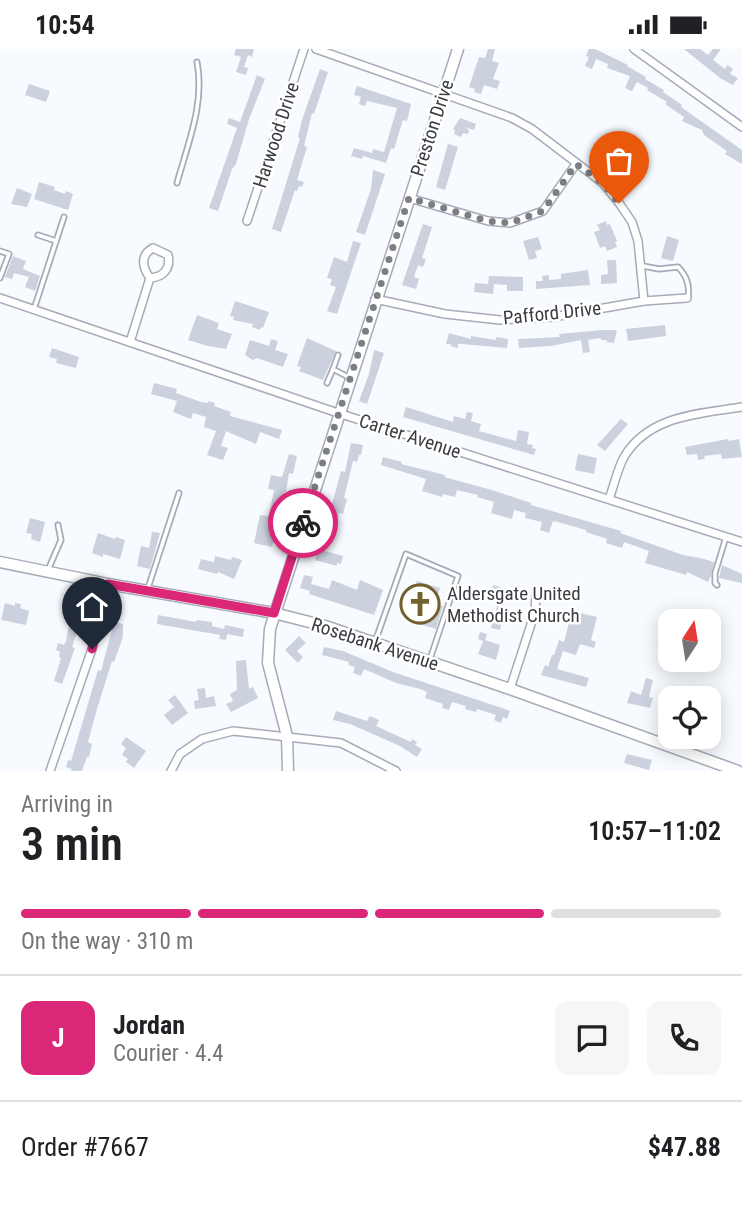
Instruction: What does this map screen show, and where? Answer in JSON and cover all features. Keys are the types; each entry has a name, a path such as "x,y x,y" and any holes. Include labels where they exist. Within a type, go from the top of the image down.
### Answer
{"street":[{"name":"Harwood Drive","path":"247,221 304,49"},
{"path":"316,49 512,118 532,129 603,183 632,222 638,241 644,301"},
{"name":"Preston Drive","path":"288,771 287,736 268,663 270,629 458,49"},
{"path":"634,49 742,127"},
{"path":"409,198 488,221 510,223 543,211 576,164"},
{"path":"130,342 150,278"},
{"name":"Carter Avenue","path":"0,297 338,413 742,542"},
{"name":"Pafford Drive","path":"376,299 445,314 500,320 554,317 644,301 687,298"},
{"path":"609,499 624,458 638,441 655,427 673,418 742,407"},
{"name":"Rosebank Avenue","path":"0,562 274,613 429,661 738,771"},
{"path":"50,771 92,649 108,584"},
{"path":"510,689 535,612 536,594"},
{"path":"171,771 180,754 202,739 233,731 341,743 396,771"}],"lane":[{"path":"177,183 197,112 200,89 197,62"},
{"path":"34,309 64,217"},
{"path":"38,235 56,241"},
{"path":"0,251 9,254 0,278"},
{"path":"640,266 659,269 678,267 688,286 687,298"},
{"path":"327,383 338,355"},
{"path":"333,369 350,377"},
{"path":"147,591 178,493"},
{"path":"47,572 61,540 58,525"},
{"path":"717,585 715,573 726,537"},
{"path":"375,643 406,554 458,576 429,661"}],"building":[{"path":"236,49 254,49 252,57 248,55 244,67 248,68 246,75 236,72 241,57 234,55"},
{"path":"488,49 495,49 492,61 499,63 493,79 500,81 497,89 484,85 481,94 469,87 479,57 485,58"},
{"path":"589,49 595,49 628,65 664,90 663,92 682,105 681,107 742,150 742,164 725,154 727,151 704,135 702,130 682,121 684,117 647,90 648,88 637,82 632,91 625,88 630,76 607,68 608,64 596,59 592,69 585,66"},
{"path":"684,49 700,49 708,55 713,49 721,49 713,60 725,69 727,65 733,69 730,74 738,78 733,85"},
{"path":"320,69 328,72 314,114 312,113 304,146 307,147 297,180 304,182 302,187 299,186 297,191 295,190 281,232 272,229 300,138 302,120"},
{"path":"257,75 265,79 218,211 209,208 237,128 227,124 229,118 240,122"},
{"path":"29,84 50,91 46,102 25,95"},
{"path":"357,86 411,104 407,121 403,120 394,149 391,148 386,163 363,156 362,159 351,156 354,148 372,153 373,149 384,152 397,108 367,101 365,106 359,104 361,97 354,95"},
{"path":"460,118 476,124 474,130 465,127 469,130 468,134 463,133 461,137 454,134 453,129"},
{"path":"448,144 458,147 445,190 436,187"},
{"path":"373,170 385,174 365,235 356,232 371,189"},
{"path":"39,182 55,187 54,190 65,194 66,191 73,194 68,210 34,199"},
{"path":"17,188 32,194 27,207 11,204"},
{"path":"606,221 617,241 617,247 607,251 605,246 600,248 594,232 600,230 597,225"},
{"path":"423,224 432,227 422,258 426,259 423,267 418,265 414,277 419,279 416,289 402,285"},
{"path":"667,236 679,240 673,261 661,258"},
{"path":"538,237 542,249 535,251 537,258 529,260 523,241"},
{"path":"353,241 361,243 337,314 327,311 336,287 330,285 332,279 327,278 334,257 347,262"},
{"path":"13,256 26,261 23,269 40,276 35,291 25,287 29,277 14,273 12,279 5,277"},
{"path":"607,260 616,260 617,283 601,284 601,275 608,274"},
{"path":"588,270 590,285 536,289 536,281 543,281 542,276 549,275 549,280 561,279 561,274"},
{"path":"489,276 523,277 523,291 507,291 507,285 494,284 493,294 474,292 475,283 488,284"},
{"path":"235,301 269,312 263,328 260,330 252,327 253,324 233,320 234,317 230,316"},
{"path":"197,315 219,323 217,329 232,334 226,349 188,340"},
{"path":"665,325 666,336 628,341 626,329"},
{"path":"617,330 614,343 601,338 588,340 590,352 583,353 581,340 551,346 519,348 518,339 560,337 559,334"},
{"path":"449,333 471,339 471,336 508,339 507,348 462,344 458,344 458,348 450,346 451,344 446,344"},
{"path":"307,338 336,351 323,380 299,371 301,367 297,366"},
{"path":"271,339 278,341 275,350 288,354 283,367 257,358 253,360 245,355 250,340 269,346"},
{"path":"52,348 79,357 76,368 56,363 57,359 49,357"},
{"path":"374,350 384,353 367,404 359,401"},
{"path":"154,383 177,389 176,393 201,402 215,403 214,406 231,412 230,416 282,430 279,439 260,432 256,444 226,431 221,446 228,448 223,460 207,455 216,431 204,427 206,417 193,413 191,419 173,412 177,401 151,394"},
{"path":"406,407 453,422 454,416 465,419 467,412 473,413 471,421 481,424 479,431 516,441 518,430 529,432 527,444 536,449 534,455 403,417"},
{"path":"621,419 628,424 605,451 597,445"},
{"path":"739,439 742,457 722,459 721,454 704,456 705,459 698,460 697,454 687,455 685,447"},
{"path":"351,443 363,445 361,455 357,462 353,461 343,514 339,513 325,551 343,556 341,564 337,563 337,566 315,560 341,471 345,472"},
{"path":"289,454 297,456 293,474 289,473 272,547 254,543 260,515 269,516 274,490 268,489 271,475 282,477"},
{"path":"578,454 597,458 594,474 575,470"},
{"path":"383,457 621,531 620,533 683,555 714,562 711,576 708,582 687,572 686,575 645,563 649,551 624,542 622,548 606,543 607,539 586,530 553,521 549,533 540,530 542,522 525,518 526,513 514,510 512,519 491,513 494,502 477,497 478,495 457,490 455,497 443,494 442,497 422,491 426,479 381,465"},
{"path":"30,518 45,522 40,542 31,539 32,534 26,533"},
{"path":"152,532 160,533 150,569 137,566 141,546 149,548"},
{"path":"98,533 125,540 120,559 92,553"},
{"path":"215,556 242,560 234,579 218,572 217,574 198,569 201,559 214,562"},
{"path":"722,565 742,574 742,583 719,578"},
{"path":"304,575 313,577 311,584 329,589 332,580 357,590 360,580 383,590 374,615 309,594 310,591 300,588"},
{"path":"417,581 440,588 435,604 443,606 436,629 419,624 422,616 414,613 416,609 401,604 404,593 412,596"},
{"path":"493,585 509,589 500,630 491,628 498,603 491,600 494,594 491,593"},
{"path":"74,597 88,599 87,606 80,605 78,613 83,614 72,647 75,648 62,684 54,681 61,658 60,652 56,650 58,643 64,645 66,641"},
{"path":"5,603 15,606 15,603 21,604 20,608 29,611 26,625 1,620"},
{"path":"572,611 597,617 591,640 596,642 594,648 580,644 576,655 563,651 557,669 589,678 586,687 541,675 545,665 548,667 559,640 564,642"},
{"path":"158,615 212,622 212,626 224,629 225,625 244,629 243,637 227,634 226,640 219,639 220,635 157,624"},
{"path":"114,622 123,624 123,637 114,662 112,661 97,709 88,742 92,744 89,757 82,771 71,771 72,769 66,767 68,760 71,761"},
{"path":"480,632 487,634 485,640 500,645 496,660 478,654 483,641 478,639"},
{"path":"299,636 306,643 297,651 303,657 298,663 285,650"},
{"path":"324,647 343,651 393,672 510,711 507,719 503,717 501,723 494,720 496,715 477,709 476,712 465,709 466,706 452,702 449,710 442,708 443,704 425,698 427,692 420,689 396,683 364,669 361,676 353,673 355,667 348,665 349,662 322,655"},
{"path":"246,660 249,689 253,687 258,698 231,712 226,704 233,701 230,694 237,690 236,661"},
{"path":"646,678 653,680 649,697 653,698 650,708 627,703 631,691 641,695"},
{"path":"205,688 206,698 214,696 216,706 195,709 194,701 199,700 197,689"},
{"path":"175,695 188,713 172,725 164,715 174,707 168,700"},
{"path":"336,711 367,721 370,716 379,720 376,726 411,742 412,739 417,742 415,745 422,749 417,757 400,746 350,724 333,720"},
{"path":"126,737 146,751 134,768 122,755 126,748 121,744"},
{"path":"627,754 652,760 649,770 624,763"}],"way so far":[{"path":"303,523 409,198 488,221 510,223 543,211 576,164 603,183 619,203"}],"place":[{"name":"Aldersgate United Methodist Church","path":"420,604"}],"route":[{"path":"92,649 108,584 274,613 303,523"}]}
